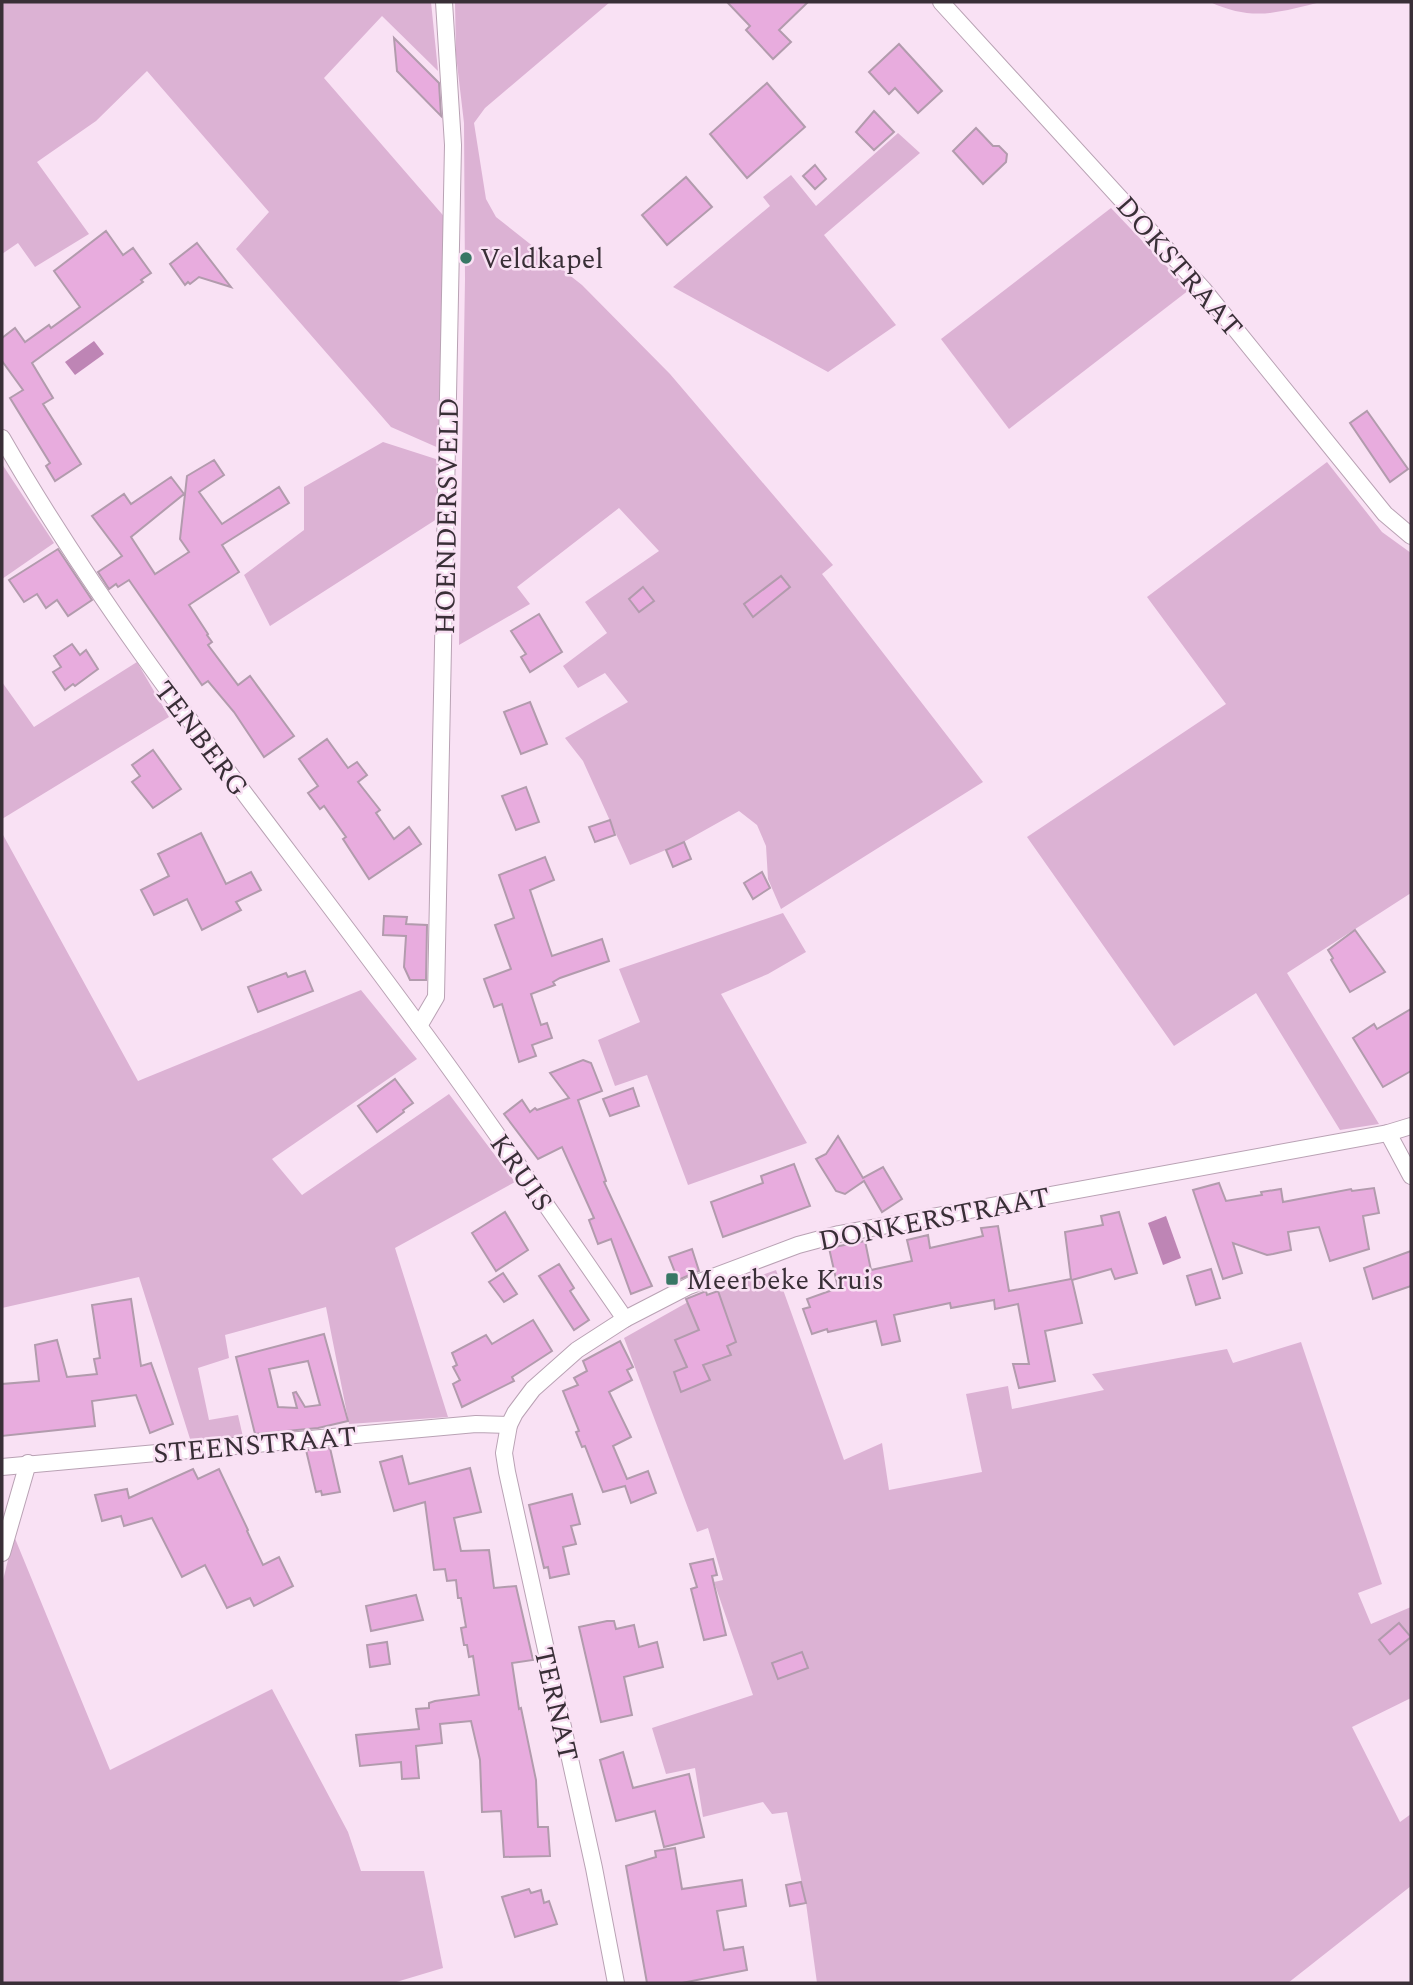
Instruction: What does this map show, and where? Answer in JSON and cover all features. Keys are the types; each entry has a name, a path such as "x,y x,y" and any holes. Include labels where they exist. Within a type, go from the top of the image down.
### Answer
{"street":[{"name":"HOENDERSVELD","path":"419,1026 436,997 453,145 444,2"},
{"name":"DOKSTRAAT","path":"941,2 1203,289 1385,514 1411,536"},
{"name":"TENBERG","path":"2,438 38,502 170,695 419,1026"},
{"name":"KRUIS","path":"419,1026 625,1319"},
{"name":"DONKERSTRAAT","path":"509,1425 515,1412 533,1389 577,1349 625,1319 689,1286 799,1245 839,1234 1388,1133 1411,1126"},
{"path":"1388,1133 1411,1176"},
{"name":"STEENSTRAAT","path":"2,1467 476,1424 509,1425"},
{"name":"TERNAT","path":"509,1425 504,1453 509,1485 594,1868 616,1983"},
{"path":"2,1553 28,1464"}],"shaded area":[{"path":"2,2 431,2 438,71 382,16 324,78 448,221 441,449 391,427 236,249 269,212 147,71 96,121 37,162 89,234 35,267 18,243 2,254"},
{"path":"455,2 610,2 485,108 474,123 486,199 496,217 582,285 670,374 833,565 822,574 983,782 781,909 768,879 766,846 757,825 739,811 680,844 630,865 583,761 565,738 628,702 605,673 578,688 563,666 607,633 585,602 659,551 619,508 517,587 530,604 459,645 465,279 464,123 456,55"},
{"path":"1210,2 1321,2 1279,12 1253,13 1240,12"},
{"path":"898,133 920,153 824,235 896,325 828,372 673,287 770,206 763,197 791,175 816,206"},
{"path":"1111,208 1189,290 1009,429 941,339"},
{"path":"94,341 104,354 75,375 65,362"},
{"path":"383,442 442,461 440,517 270,626 244,575 304,530 304,487"},
{"path":"1327,462 1382,532 1411,553 1411,893 1287,973 1379,1124 1340,1130 1256,993 1174,1046 1027,837 1226,704 1147,597"},
{"path":"2,464 54,543 2,579"},
{"path":"137,662 169,717 2,819 2,682 34,727"},
{"path":"2,833 138,1081 361,990 417,1059 272,1159 302,1195 449,1094 515,1182 395,1248 448,1417 349,1424 326,1307 225,1335 229,1358 198,1368 209,1420 238,1415 243,1437 191,1442 139,1277 2,1308"},
{"path":"783,913 806,952 768,974 721,994 807,1143 688,1185 647,1075 615,1086 598,1040 640,1022 619,969"},
{"path":"1166,1216 1181,1258 1163,1265 1148,1223"},
{"path":"776,1270 844,1460 882,1443 889,1490 982,1472 966,1394 1008,1386 1012,1409 1104,1390 1092,1374 1227,1349 1233,1363 1301,1342 1382,1584 1358,1593 1371,1624 1411,1607 1411,1698 1352,1727 1400,1822 1411,1814 1411,1886 1288,1983 817,1983 806,1903 787,1812 772,1814 763,1802 703,1817 695,1768 666,1774 652,1728 753,1695 714,1582 723,1580 708,1528 697,1532 624,1338 688,1302"},
{"path":"14,1536 110,1770 272,1689 348,1832 361,1871 424,1871 443,1968 393,1983 2,1983 2,1584"}],"building":[{"path":"727,2 808,2 779,30 791,42 773,59 746,30 750,26"},
{"path":"394,38 439,83 441,116 397,71"},
{"path":"899,44 942,91 918,113 895,88 889,94 869,72"},
{"path":"767,83 805,127 747,178 710,134"},
{"path":"874,111 894,132 874,150 856,132"},
{"path":"976,128 993,146 999,146 1007,154 1006,162 983,184 953,151"},
{"path":"815,165 826,179 815,189 803,176"},
{"path":"686,177 712,207 667,245 642,215"},
{"path":"106,231 123,255 133,248 151,273 141,280 143,282 32,363 53,398 43,404 81,464 55,481 46,466 50,463 10,398 23,390 2,361 2,338 15,328 25,342 49,325 51,328 80,307 54,271"},
{"path":"197,243 231,287 199,277 185,285 170,264"},
{"path":"1367,411 1408,469 1390,482 1350,423"},
{"path":"214,460 224,475 199,492 222,524 279,487 289,503 222,545 239,572 189,605 212,642 208,645 238,685 250,676 294,736 264,757 234,712 208,681 202,685 129,580 109,589 98,572 122,556 92,516 124,494 131,504 171,477 184,494 131,537 155,574 189,552 180,539 187,476"},
{"path":"58,549 92,600 68,616 57,600 46,608 37,594 24,602 9,580"},
{"path":"781,576 790,587 753,617 744,604"},
{"path":"643,587 654,601 639,612 629,599"},
{"path":"539,614 562,652 530,672 521,657 526,654 511,631"},
{"path":"72,644 80,655 86,650 98,669 65,690 53,672 61,667 54,656"},
{"path":"530,702 547,744 521,754 504,712"},
{"path":"327,739 348,768 357,762 367,775 358,782 380,810 376,813 394,839 409,827 421,844 369,879 343,839 346,837 324,806 320,809 308,793 318,786 299,759"},
{"path":"153,750 181,789 153,808 132,782 140,776 132,765"},
{"path":"526,787 539,822 516,830 502,796"},
{"path":"610,820 615,835 595,842 589,827"},
{"path":"201,833 226,884 251,872 261,890 236,902 241,910 202,930 187,899 154,915 141,890 169,876 158,854"},
{"path":"684,842 691,859 673,867 666,850"},
{"path":"545,857 554,880 530,890 552,956 602,939 609,961 560,978 553,982 555,985 531,994 541,1025 547,1023 552,1038 532,1045 536,1056 519,1062 502,1004 494,1007 484,979 511,969 495,925 514,918 499,875"},
{"path":"762,872 770,888 753,899 744,883"},
{"path":"384,916 407,917 406,924 427,925 426,980 410,980 404,967 406,936 383,935"},
{"path":"1355,930 1385,972 1350,992 1328,950"},
{"path":"305,971 313,991 258,1012 248,987 286,973 288,977"},
{"path":"1411,1009 1411,1071 1383,1087 1353,1038 1374,1024 1377,1029"},
{"path":"583,1060 591,1063 602,1091 578,1100 606,1181 604,1182 652,1286 631,1294 611,1239 598,1244 589,1220 594,1218 562,1147 538,1159 504,1114 522,1100 530,1112 569,1098 550,1073"},
{"path":"395,1079 413,1103 377,1132 358,1106"},
{"path":"633,1088 639,1106 610,1116 603,1099"},
{"path":"838,1136 863,1178 883,1167 902,1199 882,1212 864,1181 845,1194 836,1191 816,1159 826,1154"},
{"path":"794,1164 810,1206 723,1237 711,1202 763,1183 761,1176"},
{"path":"1219,1183 1226,1201 1281,1189 1283,1202 1351,1189 1374,1188 1379,1213 1363,1216 1369,1249 1330,1261 1319,1227 1288,1232 1291,1250 1273,1254 1267,1255 1233,1243 1242,1273 1223,1279 1193,1190"},
{"path":"505,1212 528,1250 496,1271 472,1233"},
{"path":"1119,1212 1137,1273 1115,1279 1111,1269 1072,1280 1082,1323 1045,1331 1055,1381 1019,1388 1013,1364 1029,1364 1018,1304 995,1309 994,1300 951,1308 950,1303 894,1315 900,1341 882,1345 876,1321 812,1334 803,1309 810,1307 807,1299 838,1288 829,1248 865,1241 871,1270 912,1261 907,1240 928,1235 930,1248 983,1236 981,1228 998,1226 1009,1291 1071,1279 1065,1232 1103,1225 1101,1216"},
{"path":"692,1249 699,1271 678,1280 669,1257"},
{"path":"1411,1251 1411,1286 1373,1299 1364,1268"},
{"path":"559,1264 574,1288 570,1291 589,1320 574,1330 539,1276"},
{"path":"1211,1269 1220,1298 1196,1305 1187,1276"},
{"path":"503,1273 517,1294 504,1302 489,1282"},
{"path":"706,1291 707,1295 718,1291 736,1342 727,1346 731,1355 703,1365 710,1380 681,1392 674,1372 687,1367 675,1340 699,1330 686,1299"},
{"path":"131,1299 141,1366 151,1363 173,1424 150,1433 136,1395 92,1401 95,1426 2,1436 2,1384 39,1381 35,1345 57,1340 67,1377 97,1374 94,1359 100,1358 92,1305"},
{"path":"533,1320 552,1351 512,1377 514,1381 462,1407 453,1384 460,1380 453,1367 457,1365 452,1353 486,1335 492,1344"},
{"path":"324,1334 348,1421 318,1428 255,1434 236,1357","holes":["308,1361 320,1405 305,1407 296,1392 293,1393 297,1408 278,1407 269,1369"]},
{"path":"620,1341 633,1367 627,1370 632,1380 609,1392 631,1437 613,1446 627,1479 648,1471 656,1493 631,1503 625,1486 603,1492 585,1446 582,1447 576,1432 579,1431 563,1391 578,1385 574,1378 587,1371 583,1361"},
{"path":"330,1448 340,1492 322,1495 321,1491 316,1492 306,1450"},
{"path":"402,1456 409,1484 470,1468 481,1512 454,1518 461,1551 489,1550 494,1588 516,1586 533,1660 512,1663 519,1709 521,1708 536,1780 538,1827 548,1827 550,1856 504,1857 501,1811 482,1812 480,1760 471,1721 440,1724 442,1743 416,1746 419,1778 402,1779 401,1762 360,1766 356,1735 419,1729 416,1709 429,1708 429,1703 435,1701 479,1695 473,1656 469,1657 467,1645 464,1645 461,1628 466,1627 456,1580 447,1581 445,1569 434,1570 425,1502 394,1511 380,1462"},
{"path":"193,1469 198,1479 219,1469 263,1565 279,1557 293,1586 254,1606 250,1598 227,1608 205,1565 182,1577 152,1518 124,1526 121,1516 102,1521 95,1495 127,1489 129,1498"},
{"path":"572,1494 580,1524 571,1526 576,1544 563,1547 569,1574 550,1578 548,1567 544,1568 529,1505"},
{"path":"713,1559 717,1575 712,1576 726,1635 704,1640 691,1589 697,1587 690,1564"},
{"path":"416,1595 423,1620 371,1631 366,1606"},
{"path":"614,1621 616,1629 634,1625 639,1647 657,1642 663,1667 624,1677 632,1715 601,1722 579,1627"},
{"path":"1399,1623 1411,1637 1390,1654 1379,1640"},
{"path":"387,1642 390,1664 370,1667 367,1645"},
{"path":"802,1652 808,1668 778,1679 772,1663"},
{"path":"623,1752 633,1788 689,1774 704,1837 664,1847 655,1811 616,1821 600,1760"},
{"path":"675,1848 682,1889 742,1880 746,1906 717,1911 724,1950 743,1947 747,1970 682,1983 647,1983 626,1866 656,1857 655,1851"},
{"path":"801,1882 806,1903 790,1906 786,1885"},
{"path":"529,1889 531,1893 541,1890 544,1903 549,1901 557,1924 515,1937 502,1897"}],"place":[{"name":"Veldkapel","path":"466,258"},
{"name":"Meerbeke Kruis","path":"672,1279"}]}
